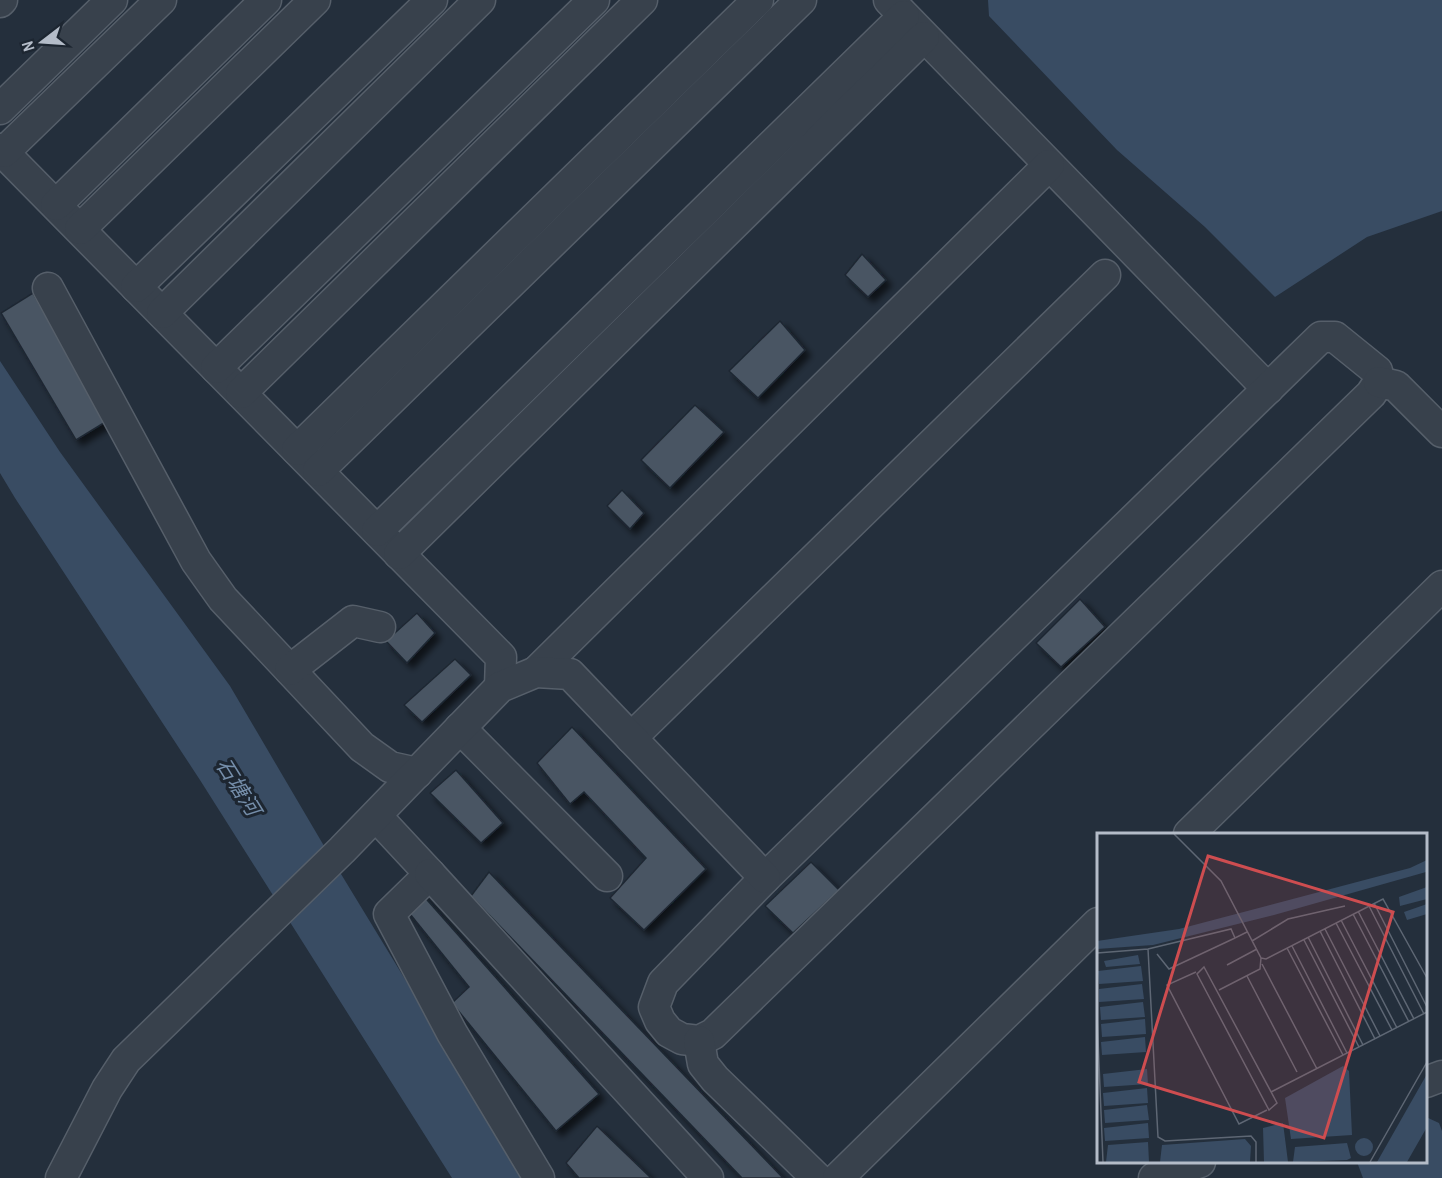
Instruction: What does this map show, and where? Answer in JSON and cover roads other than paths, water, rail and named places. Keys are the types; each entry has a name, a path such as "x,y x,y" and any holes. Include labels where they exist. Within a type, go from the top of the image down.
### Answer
{"street":[{"path":"0,109 112,0"},
{"path":"160,0 2,150 501,657 500,687"},
{"path":"56,205 266,0"},
{"path":"80,230 315,0"},
{"path":"136,287 432,0"},
{"path":"162,313 480,0"},
{"path":"216,368 594,0"},
{"path":"241,393 642,0"},
{"path":"297,450 758,0"},
{"path":"318,471 801,0"},
{"path":"377,531 896,8 1268,389"},
{"path":"399,554 924,37"},
{"path":"61,1178 107,1089 126,1060 342,850 500,687 536,672 1049,165"},
{"path":"631,738 1105,275"},
{"path":"48,288 196,561 223,599 362,747 390,767 417,773"},
{"path":"1335,337 1377,371 1379,382 1362,403 713,1034 699,1041 682,1039 669,1032 660,1022 654,1007 663,983 765,878 1320,338 1335,337"},
{"path":"1379,382 1396,386 1442,432"},
{"path":"1190,833 1442,586"},
{"path":"290,670 353,621 381,627"},
{"path":"536,672 570,674 765,878"},
{"path":"460,729 607,876"},
{"path":"376,816 708,1178"},
{"path":"429,874 389,914 452,1034 539,1178"},
{"path":"838,1178 1097,924"},
{"path":"699,1041 703,1064 715,1079 817,1178"},
{"path":"1427,1081 1442,1076"},
{"path":"1154,1178 1195,1163"}],"water":[{"path":"988,0 1442,0 1442,211 1367,237 1275,297 1205,227 1117,150 989,16"},
{"name":"石塘河","path":"0,361 60,452 230,686 327,851 526,1178 452,1178 200,780 0,473"},
{"path":"1427,1117 1439,1123 1442,1131 1442,1178 1363,1178 1357,1163 1427,1163"}]}
